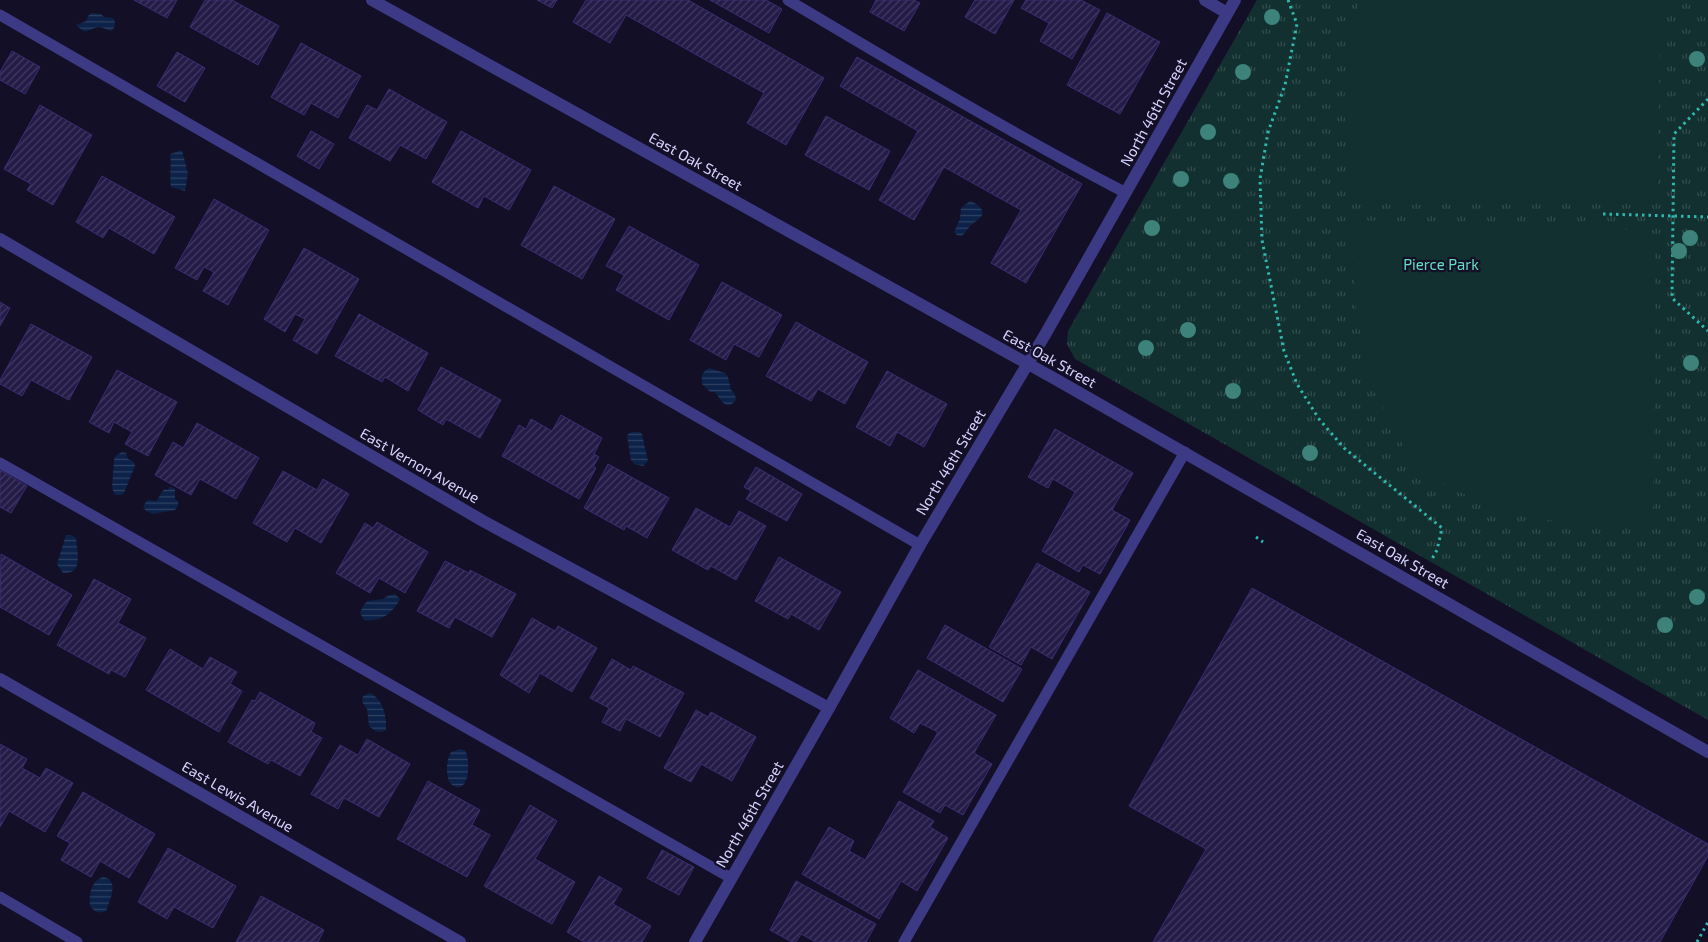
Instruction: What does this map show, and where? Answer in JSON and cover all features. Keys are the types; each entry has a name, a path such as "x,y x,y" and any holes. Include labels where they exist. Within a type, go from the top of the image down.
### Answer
{"street":[{"name":"East Oak Street","path":"372,0 1185,452 1708,752"},
{"path":"1205,0 1228,13"},
{"name":"North 46th Street","path":"695,942 920,545 1028,364 1235,0"},
{"name":"East Vernon Avenue","path":"0,239 483,521 829,708"},
{"name":"East Lewis Avenue","path":"0,679 460,942"}],"lane":[{"path":"788,0 930,84 1074,166 1126,193"},
{"path":"0,15 920,545"},
{"path":"904,942 1185,452"},
{"path":"0,463 731,878"},
{"path":"0,897 78,942"}],"path":[{"path":"1288,0 1297,24 1285,85 1268,132 1260,179 1262,240 1284,351 1297,384 1319,419 1344,448 1442,528 1438,550 1432,559"},
{"path":"1708,100 1674,134 1672,298 1708,331"},
{"path":"1603,214 1708,217"},
{"path":"1256,537 1263,542"},
{"path":"1697,942 1708,922"}],"green space":[{"name":"Pierce Park","path":"1257,0 1708,0 1708,720 1075,359 1067,344 1068,331"},
{"path":"1362,0 1661,0 1657,187 1638,202 1352,200 1344,106 1349,23"},
{"path":"1350,220 1639,230 1655,247 1653,527 1575,525 1492,509 1415,468 1369,381 1355,301"}],"water":[{"path":"92,13 113,18 115,22 114,28 111,31 99,27 83,31 76,25 86,21"},
{"path":"182,150 188,174 185,191 171,187 170,183 170,154"},
{"path":"970,201 981,208 982,216 963,235 957,235 954,232 960,219 961,208"},
{"path":"709,368 725,373 728,377 736,400 729,405 724,404 715,392 710,392 702,384 702,374"},
{"path":"633,432 640,432 642,434 648,461 643,466 634,464 631,460 627,436"},
{"path":"122,452 126,453 128,459 134,462 135,466 124,493 115,495 112,488 114,460 115,456"},
{"path":"169,487 175,489 175,499 178,501 178,506 175,510 153,514 146,511 143,507 147,500 156,501 162,491 168,490"},
{"path":"66,535 76,538 78,555 77,566 70,573 63,573 57,564"},
{"path":"395,594 400,599 390,613 375,620 364,620 360,613 367,601 383,599"},
{"path":"370,693 378,699 385,714 386,730 381,732 369,726 367,709 362,702 363,696"},
{"path":"460,749 465,750 467,755 467,778 460,787 455,787 449,782 447,763 451,752"},
{"path":"103,877 111,882 112,891 106,911 99,912 90,906 90,897 93,885"}],"building":[{"path":"134,0 177,0 167,18"},
{"path":"205,0 232,0 279,26 258,65 190,27"},
{"path":"537,0 557,0 552,8"},
{"path":"586,0 688,0 824,78 786,145 747,123 764,93 626,15 610,43 573,22"},
{"path":"710,0 766,0 782,9 769,33"},
{"path":"876,0 914,0 920,3 904,31 870,12"},
{"path":"975,0 1014,0 995,34 965,17"},
{"path":"1026,0 1081,0 1100,10 1072,59 1040,41 1049,23 1021,8"},
{"path":"1107,13 1160,42 1120,114 1067,85"},
{"path":"301,43 361,76 338,118 311,103 304,115 271,97"},
{"path":"12,51 40,67 25,94 0,80 0,72"},
{"path":"177,52 205,68 185,102 157,86"},
{"path":"857,57 1082,184 1026,283 991,263 1021,210 944,167 914,220 879,200 918,131 840,86"},
{"path":"389,89 447,122 426,159 400,145 390,161 349,138 367,105 377,110"},
{"path":"40,105 92,135 53,205 27,190 31,184 4,169"},
{"path":"826,116 890,151 869,190 805,155"},
{"path":"311,131 334,144 319,169 297,156"},
{"path":"461,131 531,170 509,210 484,196 478,208 432,182"},
{"path":"102,176 175,217 154,254 109,228 103,238 76,222"},
{"path":"554,186 615,219 582,279 521,245"},
{"path":"214,199 269,230 228,305 203,291 214,272 204,267 197,280 175,268"},
{"path":"629,226 699,265 669,320 616,290 624,275 606,266"},
{"path":"304,248 359,279 317,354 293,340 305,319 295,314 285,332 264,319"},
{"path":"722,282 782,315 759,357 734,344 726,360 690,340"},
{"path":"0,302 10,308 0,326"},
{"path":"359,314 428,353 408,391 385,377 382,382 335,356"},
{"path":"796,322 868,362 845,404 818,389 811,401 766,376"},
{"path":"31,324 92,357 69,400 31,380 22,396 0,384 0,380"},
{"path":"441,367 501,400 480,438 446,419 443,425 418,410"},
{"path":"117,370 177,402 148,456 125,444 132,432 114,422 109,433 89,422"},
{"path":"887,371 947,404 924,447 897,432 890,446 856,427"},
{"path":"561,415 602,438 594,454 599,457 593,467 596,468 579,499 502,456 519,425 526,429 531,419 552,431"},
{"path":"197,423 259,458 236,499 200,479 191,495 155,475 173,442 183,448"},
{"path":"1055,429 1133,473 1112,510 1130,520 1100,574 1083,565 1079,572 1042,551 1075,492 1053,479 1048,488 1028,477"},
{"path":"608,464 669,498 647,538 626,526 624,530 584,508"},
{"path":"756,467 802,494 787,521 746,499 751,491 744,487"},
{"path":"0,470 27,486 11,513 0,507"},
{"path":"283,471 317,490 323,479 349,494 321,543 295,528 287,542 253,523"},
{"path":"696,508 730,527 739,511 766,526 736,580 711,566 708,570 672,550"},
{"path":"377,522 428,552 405,593 379,578 370,593 336,573 365,523 373,528"},
{"path":"1,554 72,595 49,635 0,607"},
{"path":"779,557 841,592 819,630 791,614 788,619 755,601"},
{"path":"445,561 469,573 470,570 516,594 492,637 455,617 449,628 417,611"},
{"path":"1037,563 1090,592 1052,659 1031,647 1021,665 989,647"},
{"path":"94,579 131,599 118,623 146,638 125,677 111,670 109,674 57,645"},
{"path":"1252,588 1708,844 1708,856 1660,942 1153,942 1206,849 1129,806"},
{"path":"532,618 555,631 558,626 597,648 572,692 540,673 529,693 500,675"},
{"path":"945,625 1022,669 1003,702 927,658"},
{"path":"170,649 203,669 210,657 237,672 230,684 242,691 219,732 146,690"},
{"path":"612,659 631,670 633,666 684,693 660,737 626,719 620,731 602,722 609,708 590,698"},
{"path":"918,670 996,715 974,753 992,764 963,815 945,805 940,813 903,792 938,732 920,723 914,733 890,718"},
{"path":"260,692 315,723 311,732 322,738 300,776 271,760 268,764 228,742 252,700 255,701"},
{"path":"696,710 708,717 711,712 756,737 732,781 701,764 691,782 664,768"},
{"path":"367,739 410,764 379,817 344,798 338,809 311,794 340,745 358,755"},
{"path":"0,744 27,759 22,768 40,778 46,768 73,783 45,832 9,811 0,827"},
{"path":"428,781 480,810 472,825 490,835 467,877 397,839"},
{"path":"83,792 155,834 129,878 100,861 91,877 61,860 70,843 57,836"},
{"path":"899,801 934,821 930,827 948,838 917,891 901,881 879,919 802,874 829,827 854,841 849,851 865,860"},
{"path":"530,805 557,821 535,859 575,882 552,924 484,886"},
{"path":"168,848 236,886 213,928 174,907 167,919 138,902"},
{"path":"662,850 694,867 679,895 647,878"},
{"path":"599,876 622,889 613,904 651,926 642,942 584,942 567,932"},
{"path":"796,881 876,924 866,942 816,942 801,934 796,942 792,942 770,930"},
{"path":"261,896 324,930 318,942 236,942"}]}
